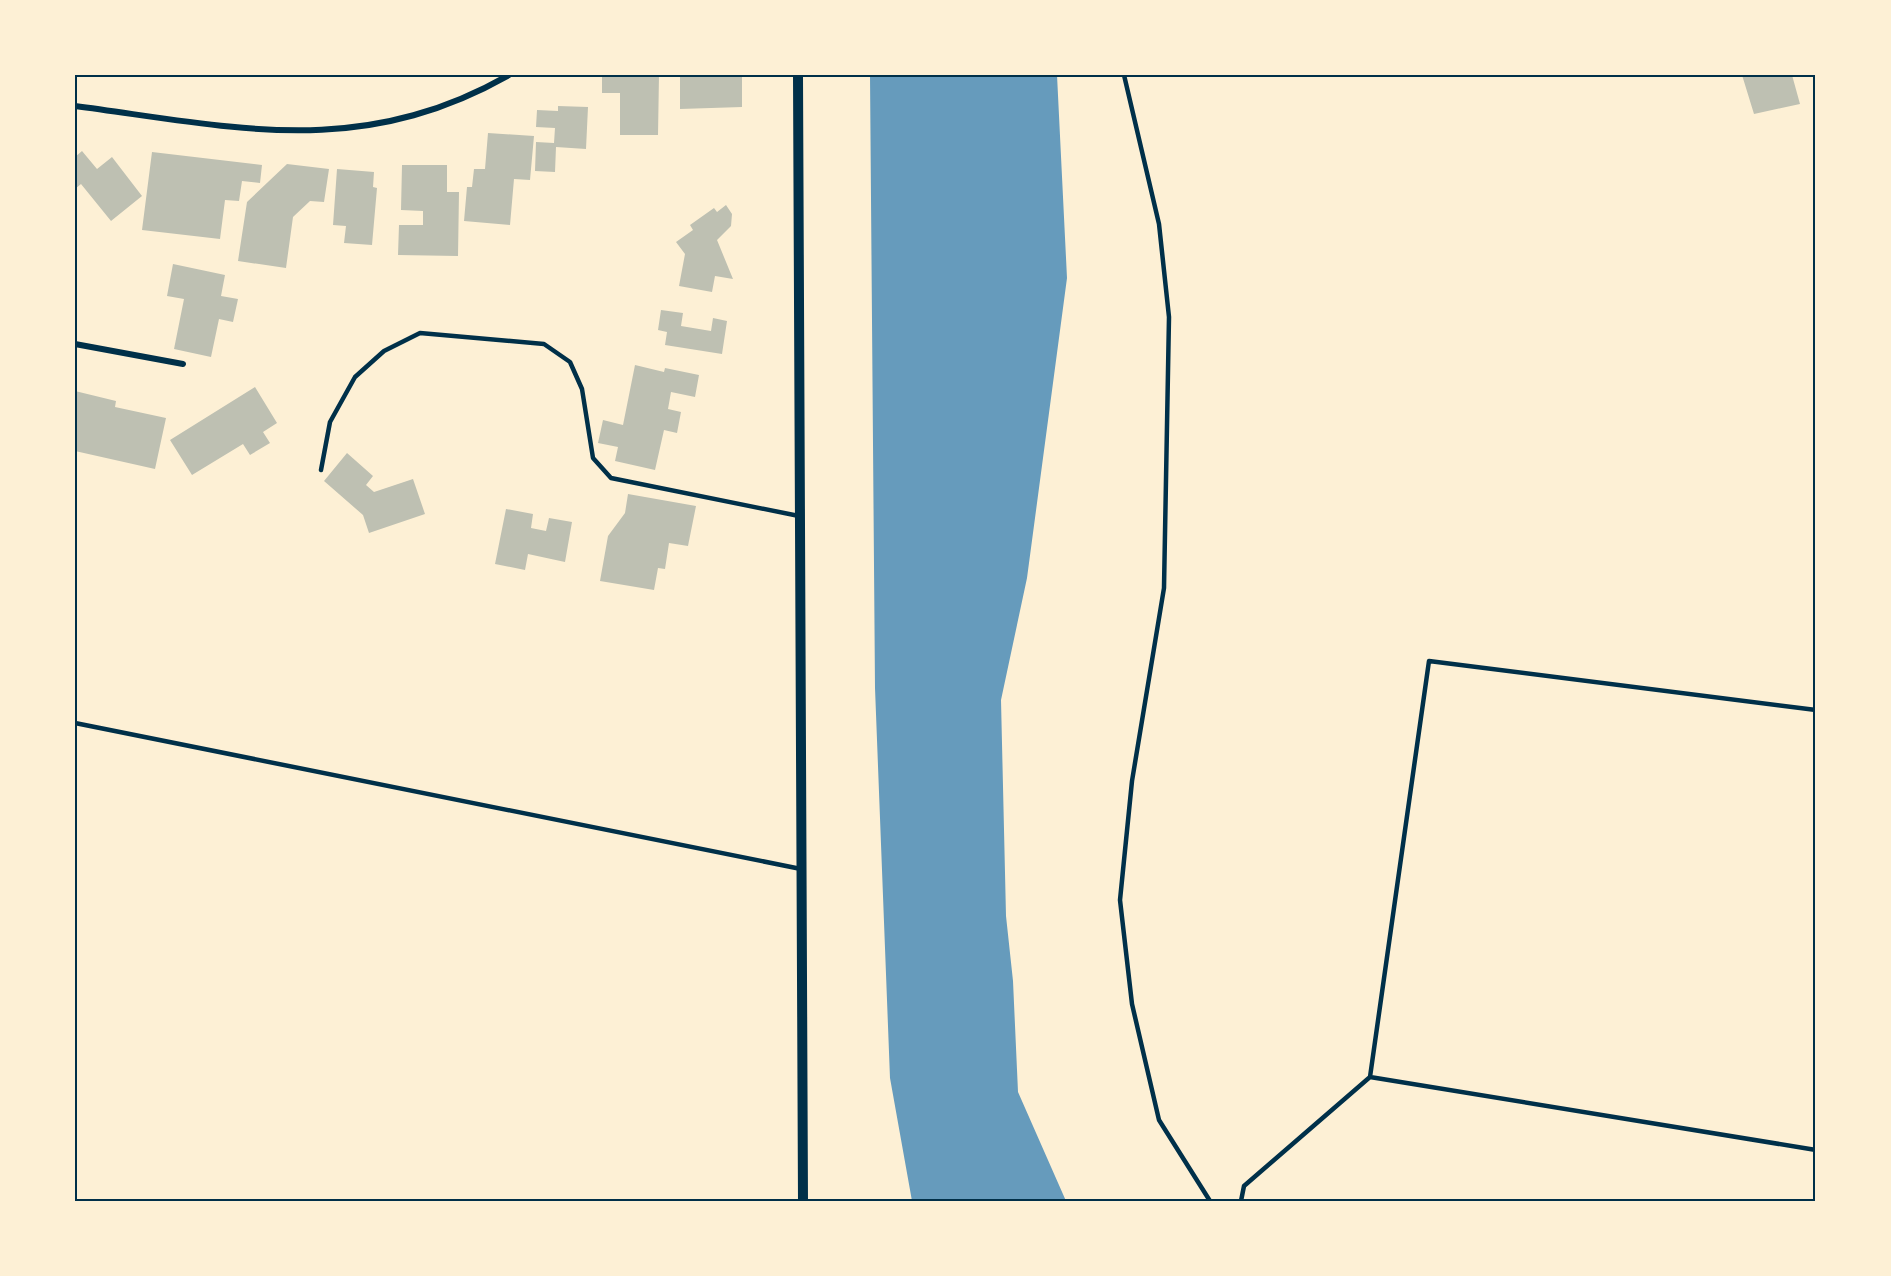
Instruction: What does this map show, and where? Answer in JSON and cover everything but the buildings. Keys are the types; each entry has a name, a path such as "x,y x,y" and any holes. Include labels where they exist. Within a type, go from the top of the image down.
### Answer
{"street":[{"path":"75,106 256,130 300,132 345,130 389,123 432,111 509,75"},
{"path":"798,75 803,1201"},
{"path":"75,344 183,364"}],"lane":[{"path":"1124,75 1159,224 1169,318 1164,588 1132,781 1120,900 1132,1004 1159,1120 1210,1201"},
{"path":"321,470 330,422 356,377 384,351 420,333 512,339 544,344 570,362 582,389 593,458 611,478 800,517"},
{"path":"1241,1201 1244,1186 1370,1077 1429,661 1816,710"},
{"path":"75,723 801,869"},
{"path":"1370,1077 1816,1150"}],"water":[{"path":"870,75 1057,75 1067,278 1027,578 1001,700 1006,916 1013,981 1018,1092 1066,1201 912,1201 890,1078 875,688"}]}
